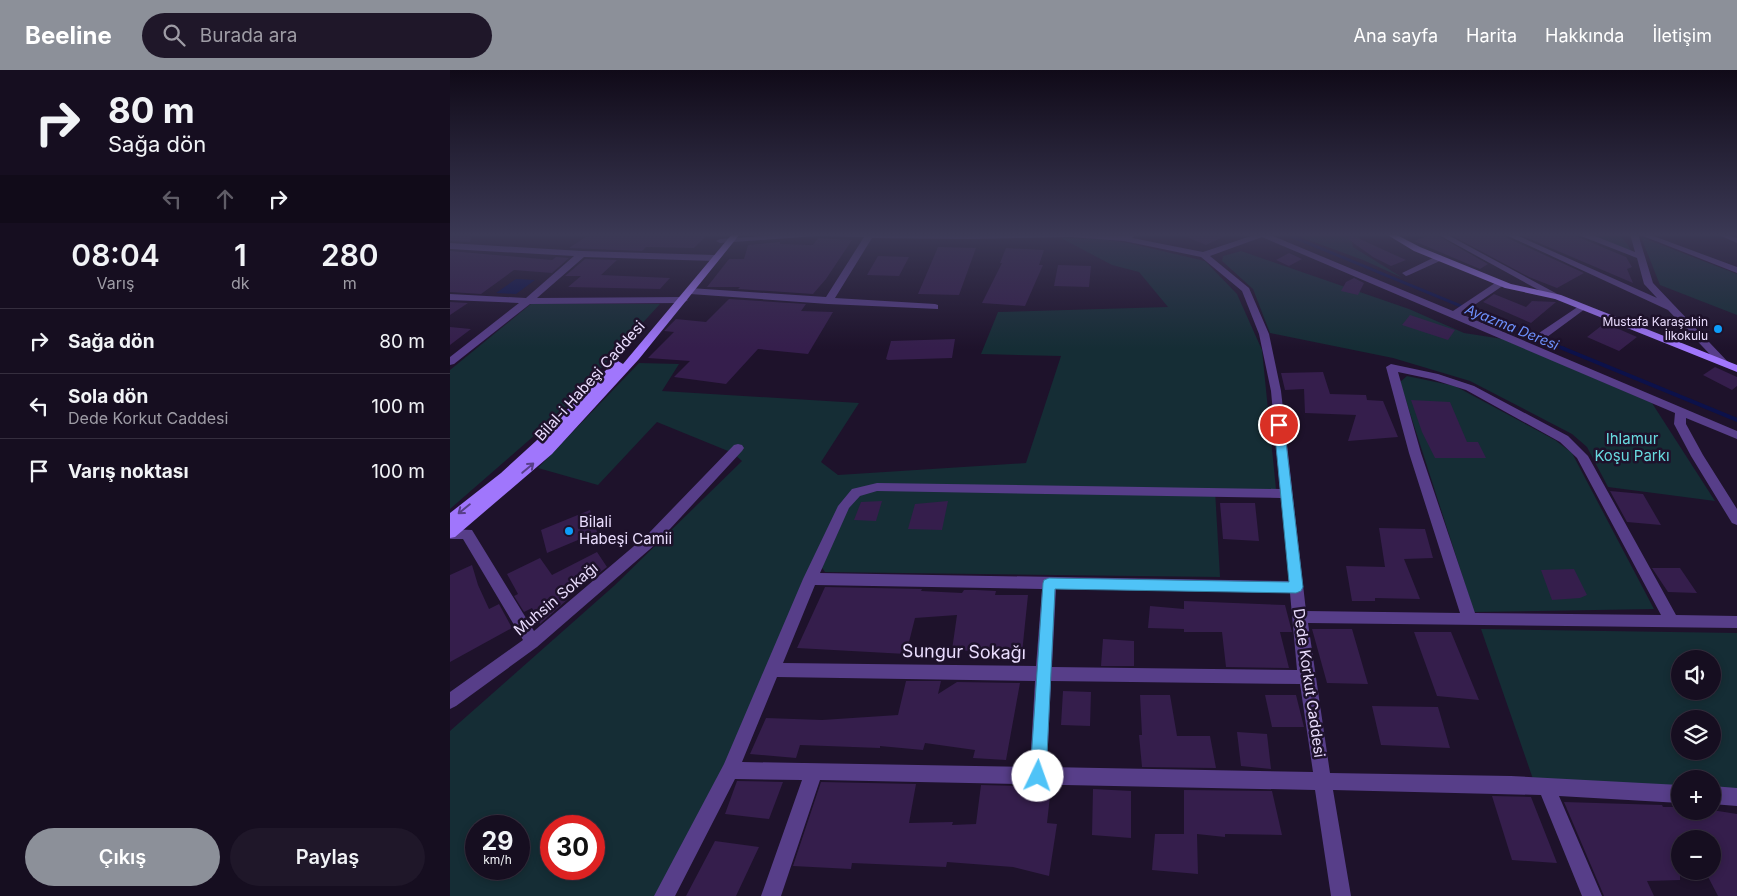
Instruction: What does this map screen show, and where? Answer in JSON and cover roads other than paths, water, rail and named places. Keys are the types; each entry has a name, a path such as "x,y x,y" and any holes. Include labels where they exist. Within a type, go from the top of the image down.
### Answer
{"street":[{"path":"450,362 528,301 561,273"},
{"name":"Bilal-i Habeşi Caddesi","path":"450,534 548,451 608,388 700,273"},
{"name":"Bilal-i Habeşi Caddesi","path":"450,520 505,476 540,444 682,296 700,273"},
{"path":"828,301 845,273"},
{"name":"Dede Korkut Caddesi","path":"1225,273 1246,290 1264,334 1276,391 1306,677 1341,896"},
{"path":"1365,273 1462,309 1570,366 1737,435"},
{"path":"1475,273 1502,283 1558,298 1737,369"},
{"path":"1511,273 1558,298"},
{"path":"1593,273 1672,308"},
{"path":"1646,273 1649,284 1723,362"},
{"path":"1462,309 1502,283"},
{"path":"450,297 528,301 682,296 935,307"},
{"path":"1543,335 1582,307"},
{"path":"1470,619 1415,453 1391,367 1434,376 1470,388 1564,439 1582,456 1672,622"},
{"path":"1681,412 1680,424 1697,456 1732,506 1737,520"},
{"name":"Muhsin Sokağı","path":"450,701 532,642 652,539 738,448"},
{"path":"664,896 730,770 810,580 844,506 856,492 877,487 1286,494"},
{"path":"450,534 467,534 532,642"},
{"path":"810,580 1296,587"},
{"path":"1038,776 1049,583"},
{"path":"1299,617 1737,622"},
{"name":"Sungur Sokağı","path":"772,670 1306,677"},
{"path":"730,770 1546,787 1671,794"},
{"path":"771,896 814,772"},
{"path":"1546,787 1592,896"},
{"path":"1721,796 1737,797"}],"waterway":[{"name":"Ayazma Deresi","path":"1380,273 1565,349"},
{"name":"Ayazma Deresi","path":"1562,348 1737,420"}],"place":[{"name":"Mustafa Karaşahin İlkokulu","path":"1718,329"},
{"name":"Bilali Habeşi Camii","path":"569,531"}],"park label":[{"name":"Ihlamur Koşu Parkı","path":"1632,448"}]}
